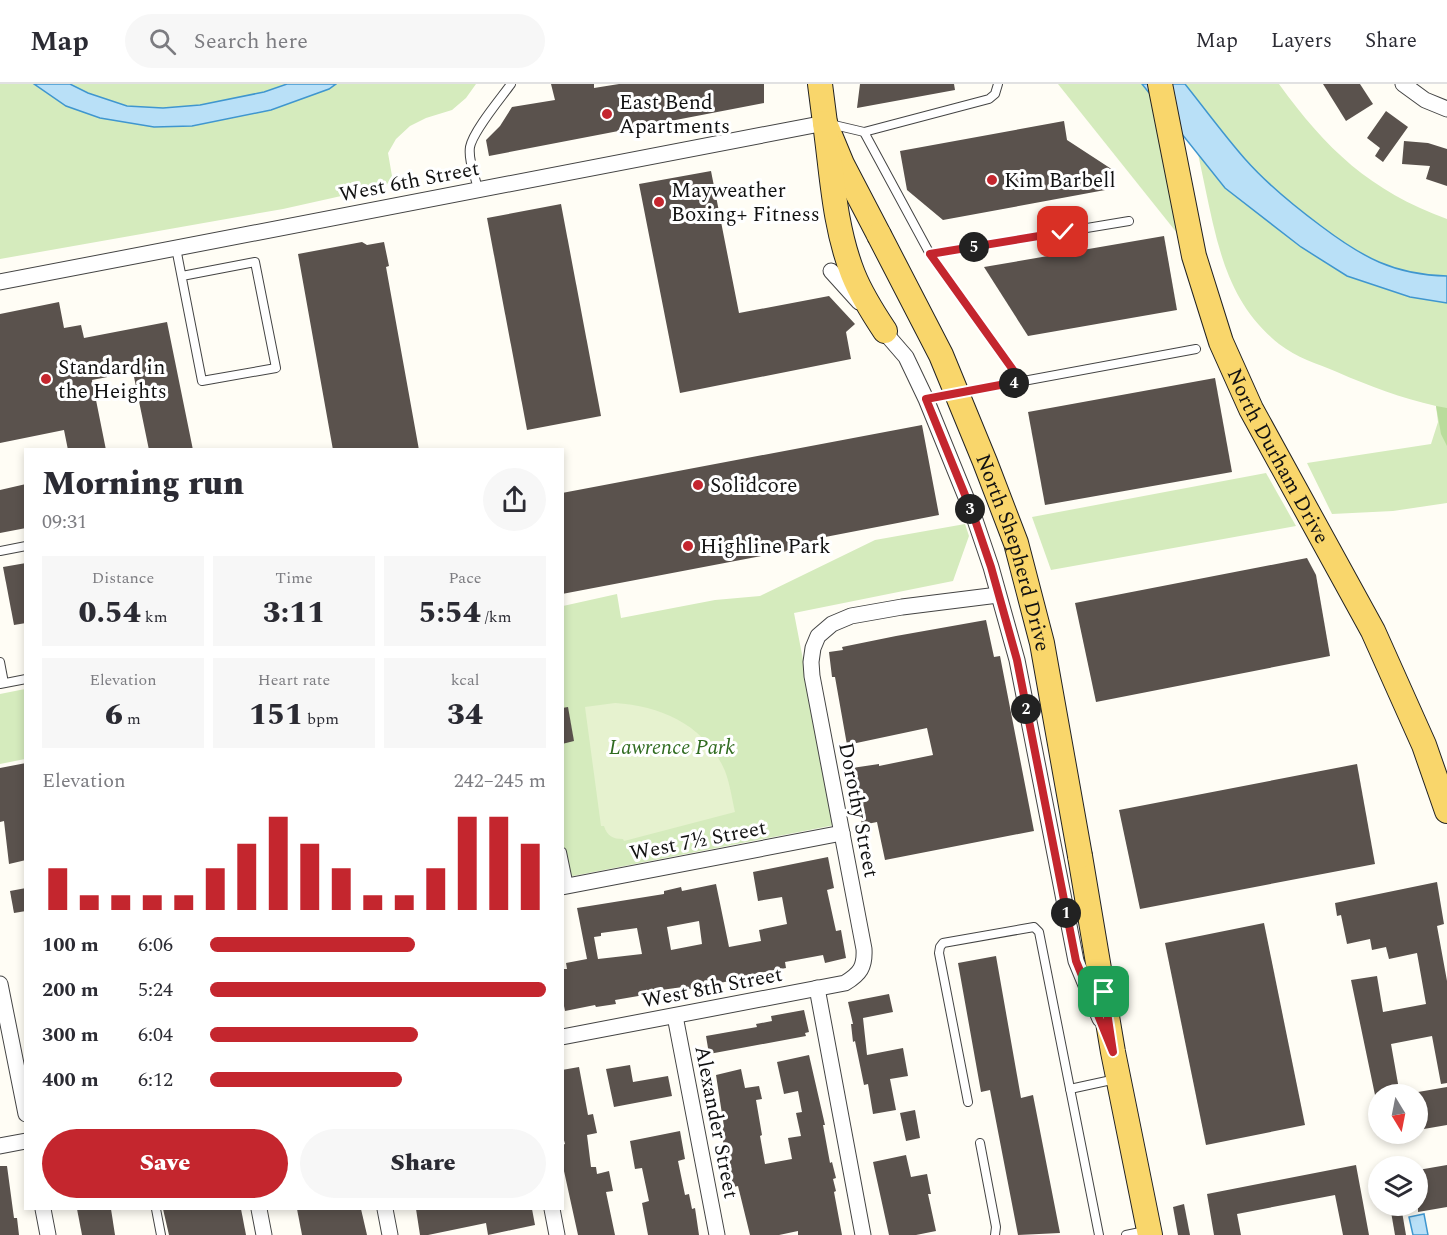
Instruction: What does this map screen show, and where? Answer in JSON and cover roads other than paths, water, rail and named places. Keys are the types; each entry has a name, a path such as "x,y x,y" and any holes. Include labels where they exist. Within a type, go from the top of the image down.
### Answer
{"main road":[{"name":"North Shepherd Drive","path":"820,84 825,123 842,164 940,355 1016,543 1042,643 1119,1079 1142,1234"},
{"name":"North Durham Drive","path":"1160,84 1194,256 1221,342 1251,409 1373,631 1424,745 1447,811"},
{"path":"825,123 843,244 853,275 869,307 885,331"}],"street":[{"path":"1403,84 1425,100 1447,109"},
{"name":"West 6th Street","path":"0,282 825,123"},
{"name":"North Shepherd Drive","path":"831,271 906,357 926,399 974,517 991,567 1017,660 1076,961 1113,1052"},
{"name":"Dorothy Street","path":"863,966 864,949 811,662 818,636 832,624 851,616 998,595"},
{"name":"West 7½ Street","path":"566,887 842,833"},
{"name":"West 8th Street","path":"564,1037 845,983 855,977 863,966"},
{"path":"0,984 24,1104"},
{"path":"817,988 863,1235"},
{"name":"Alexander Street","path":"675,1016 717,1235"},
{"path":"0,1146 24,1141"},
{"path":"43,1210 48,1235"},
{"path":"259,1210 264,1235"},
{"path":"385,1210 390,1235"},
{"path":"552,1210 557,1235"}],"lane":[{"path":"477,189 470,145 475,134 511,84"},
{"path":"825,123 864,132 989,99 995,94 998,84"},
{"path":"864,132 930,254 1021,381"},
{"path":"930,254 1129,221"},
{"path":"176,248 202,381 276,368 255,262 182,276"},
{"path":"926,399 1196,349"},
{"path":"0,551 24,546"},
{"path":"0,662 2,683 24,679"},
{"path":"564,870 566,887"},
{"path":"968,1102 939,953 940,946 943,943 1034,927 1039,932 1099,1235"},
{"path":"1071,1089 1119,1079"},
{"path":"980,1143 996,1227 995,1235"},
{"path":"156,1210 161,1235"}],"water":[{"path":"34,84 70,84 88,93 127,106 163,108 200,105 264,92 287,84 336,84 329,89 271,110 192,126 154,127 100,118 66,106"},
{"path":"1142,84 1185,84 1245,159 1291,203 1336,237 1365,255 1395,268 1428,275 1447,276 1447,303 1410,297 1347,276 1301,247 1225,188"},
{"path":"1424,1216 1428,1235 1413,1235 1409,1217"}],"place":[{"name":"East Bend Apartments","path":"607,114"},
{"name":"Kim Barbell","path":"992,180"},
{"name":"Mayweather Boxing+ Fitness","path":"659,202"},
{"name":"Standard in the Heights","path":"46,379"},
{"name":"Solidcore","path":"698,485"},
{"name":"Highline Park","path":"688,546"}],"park label":[{"name":"Lawrence Park","path":"672,747"}]}
